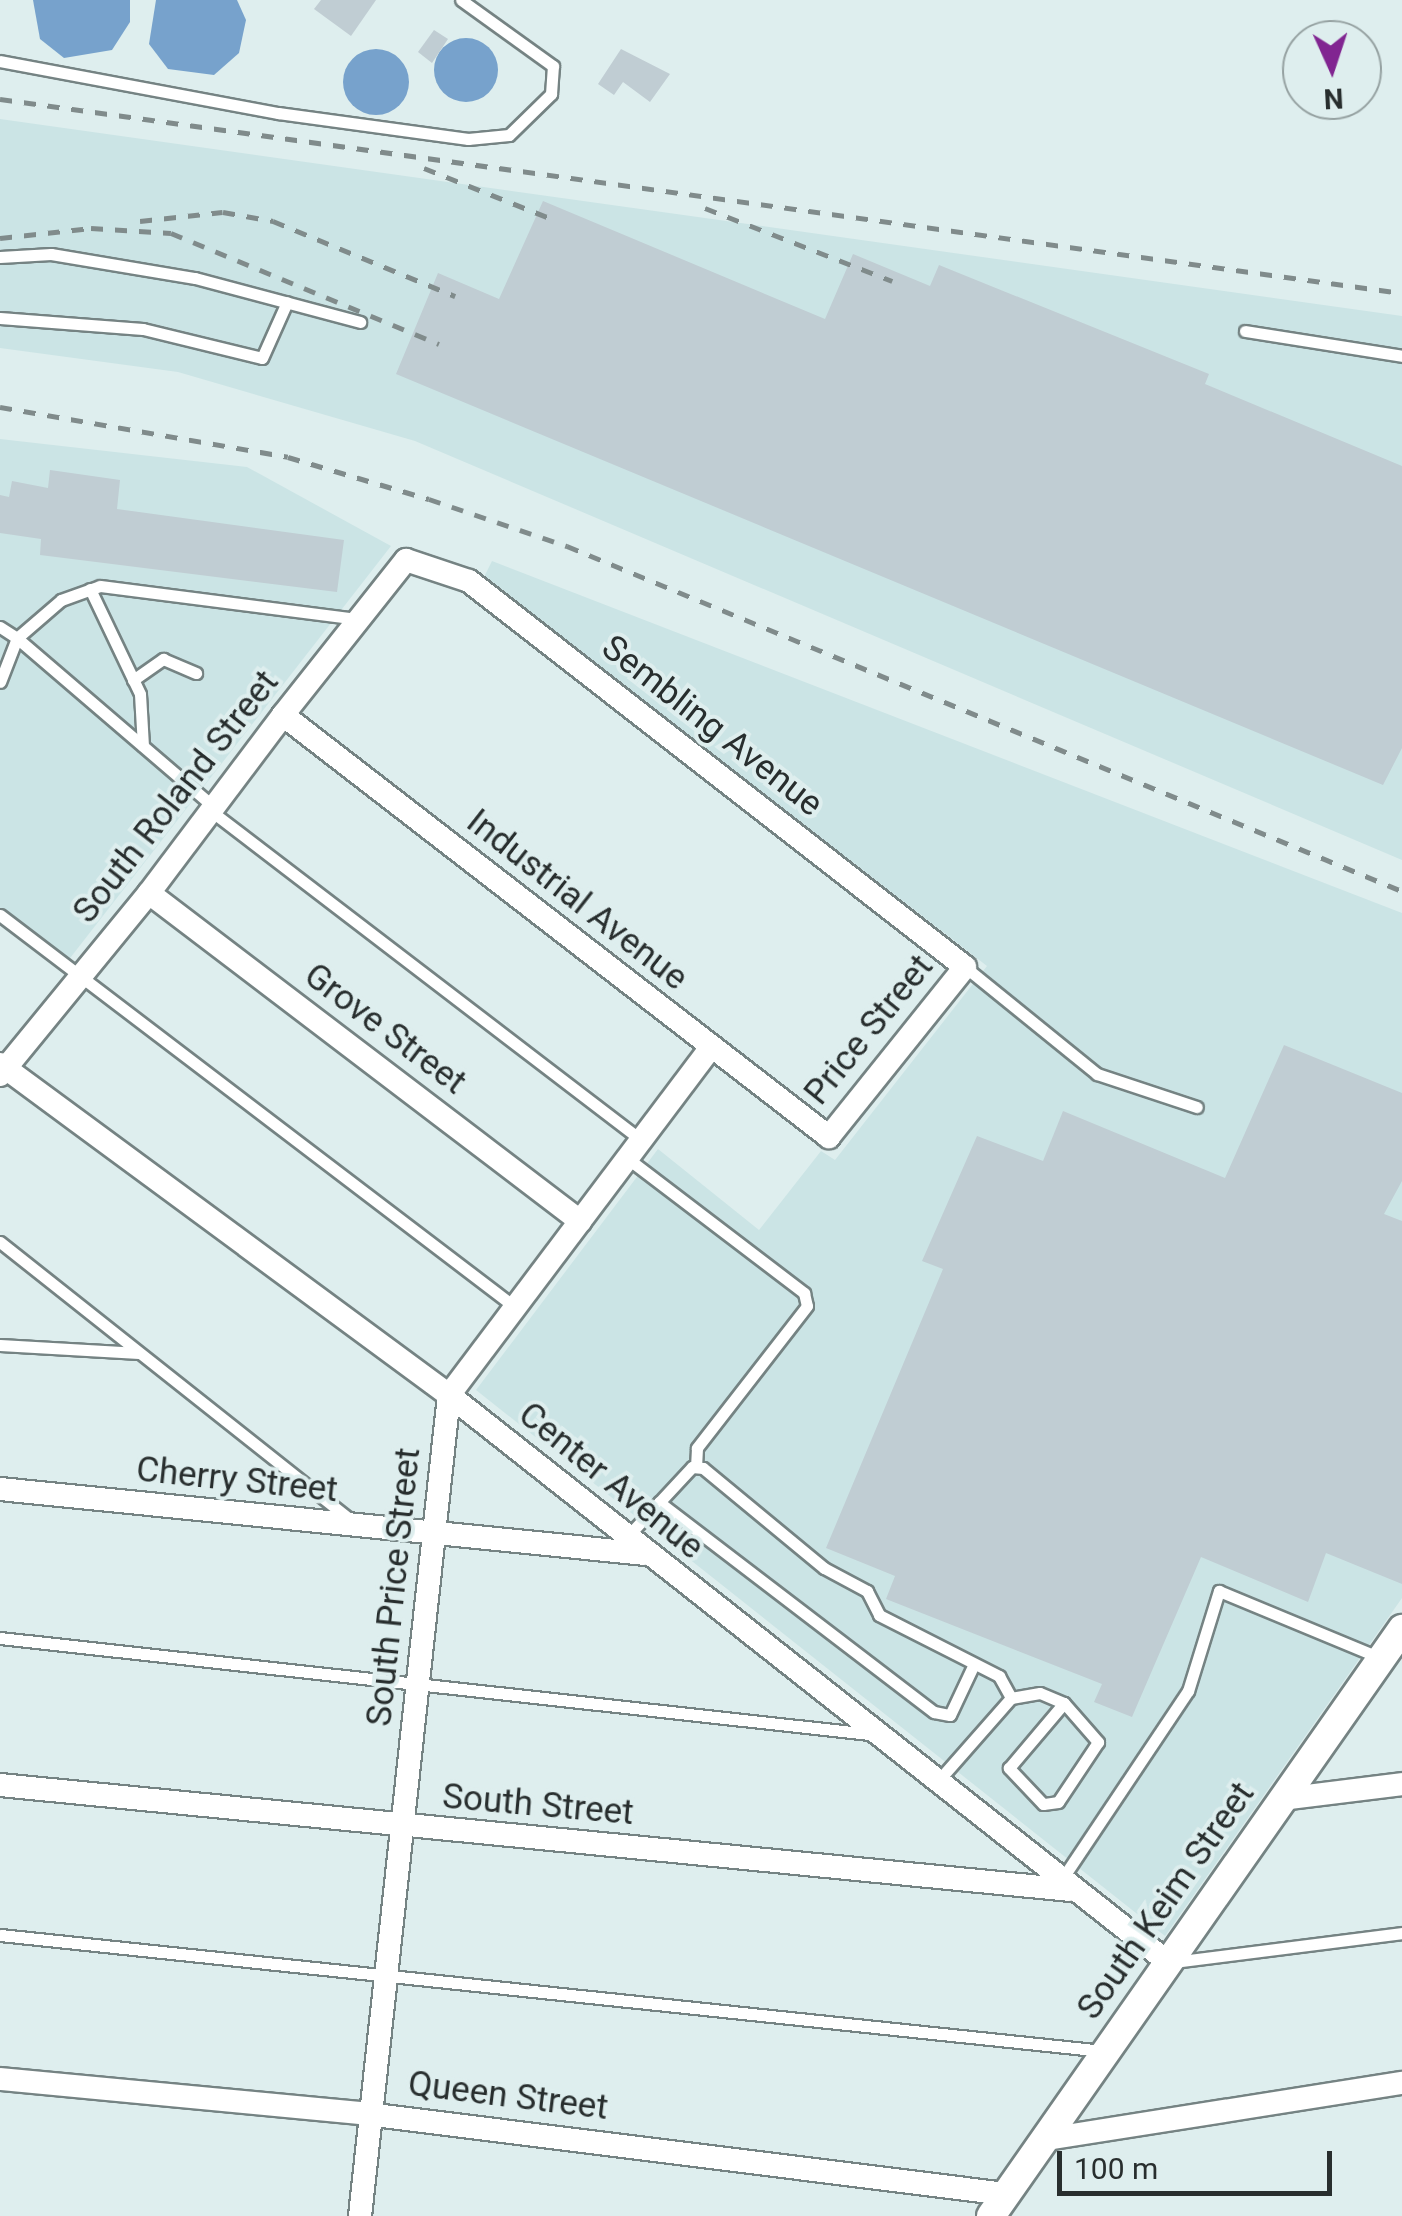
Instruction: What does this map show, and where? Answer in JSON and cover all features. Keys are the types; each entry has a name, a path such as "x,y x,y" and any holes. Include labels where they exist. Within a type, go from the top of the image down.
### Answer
{"street":[{"name":"South Roland Street","path":"2,1069 149,893 406,560"},
{"name":"Sembling Avenue","path":"406,560 469,581 964,967"},
{"name":"Industrial Avenue","path":"283,715 710,1049 829,1137"},
{"name":"Grove Street","path":"149,893 580,1222"},
{"name":"Price Street","path":"829,1137 964,967"},
{"path":"449,1395 710,1049"},
{"name":"Center Avenue","path":"2,1069 449,1395 622,1545 645,1554 1065,1886 1169,1963"},
{"name":"South Price Street","path":"360,2216 367,2114 405,1828 449,1395"},
{"name":"Cherry Street","path":"0,1489 434,1536 622,1545"},
{"name":"South Keim Street","path":"999,2205 1402,1629"},
{"path":"1282,1799 1402,1784"},
{"name":"South Street","path":"0,1785 405,1828 1065,1886"},
{"name":"Queen Street","path":"0,2079 367,2114 999,2205"},
{"path":"1047,2139 1402,2083"}],"lane":[{"path":"0,60 278,113 468,139 509,134 551,94 552,66 460,0"},
{"path":"0,256 52,254 286,302 360,322"},
{"path":"0,318 143,329 262,358 286,302"},
{"path":"1245,331 1402,356"},
{"path":"0,682 17,638 90,588 133,586 360,619"},
{"path":"90,588 148,722 143,746"},
{"path":"0,626 212,809 634,1149 804,1294 806,1306 696,1448 696,1467 622,1545"},
{"path":"133,680 163,659 196,672"},
{"path":"0,915 515,1307"},
{"path":"964,967 1098,1074 1197,1108"},
{"path":"0,1242 362,1528"},
{"path":"0,1345 139,1352"},
{"path":"696,1467 867,1591 880,1615 999,1676 1011,1698"},
{"path":"659,1502 934,1712 950,1715 974,1664"},
{"path":"1065,1886 1188,1690 1219,1591 1382,1658"},
{"path":"0,1638 872,1734"},
{"path":"936,1785 1011,1698 1040,1693 1064,1703 1097,1752 1058,1802 1043,1804 1009,1768 1064,1703"},
{"path":"1169,1963 1402,1933"},
{"path":"0,1935 1108,2052"}],"shaded area":[{"path":"0,119 1402,316 1402,860 415,441 178,372 0,348"},
{"path":"0,439 247,467 391,546 67,962 0,908"},
{"path":"492,561 1402,913 1402,1598 1165,1936 476,1390 658,1149 759,1230 821,1151 835,1160 987,966 484,577"}],"water":[{"path":"33,0 130,0 130,22 112,50 64,58 40,39"},
{"path":"156,0 237,0 246,20 239,53 214,75 168,69 149,44"},
{"path":"466,38 489,47 498,70 489,93 466,102 443,93 434,70 443,47"},
{"path":"376,49 399,59 409,82 399,105 376,115 353,105 343,82 353,59"}],"building":[{"path":"321,0 376,0 351,36 314,9"},
{"path":"434,30 448,39 432,63 418,52"},
{"path":"621,49 670,74 650,102 623,82 614,95 598,84"},
{"path":"543,201 825,319 853,254 930,286 939,265 1209,374 1205,384 1402,466 1402,748 1383,785 396,374 438,273 499,299"},
{"path":"50,470 120,480 117,509 344,540 337,592 40,555 41,539 0,533 0,495 9,497 12,481 48,488"},
{"path":"1284,1045 1402,1093 1402,1181 1384,1214 1402,1221 1402,1584 1326,1553 1308,1602 1201,1557 1132,1717 1094,1702 1102,1684 886,1599 895,1576 826,1548 943,1269 922,1261 977,1136 1043,1161 1063,1111 1225,1178"}],"railway":[{"path":"0,99 1402,293"},
{"path":"424,168 557,221"},
{"path":"705,208 892,281"},
{"path":"140,221 223,212 273,221 455,296"},
{"path":"0,238 91,228 171,233 439,344"},
{"path":"0,407 288,457 567,546 1402,891"}]}
